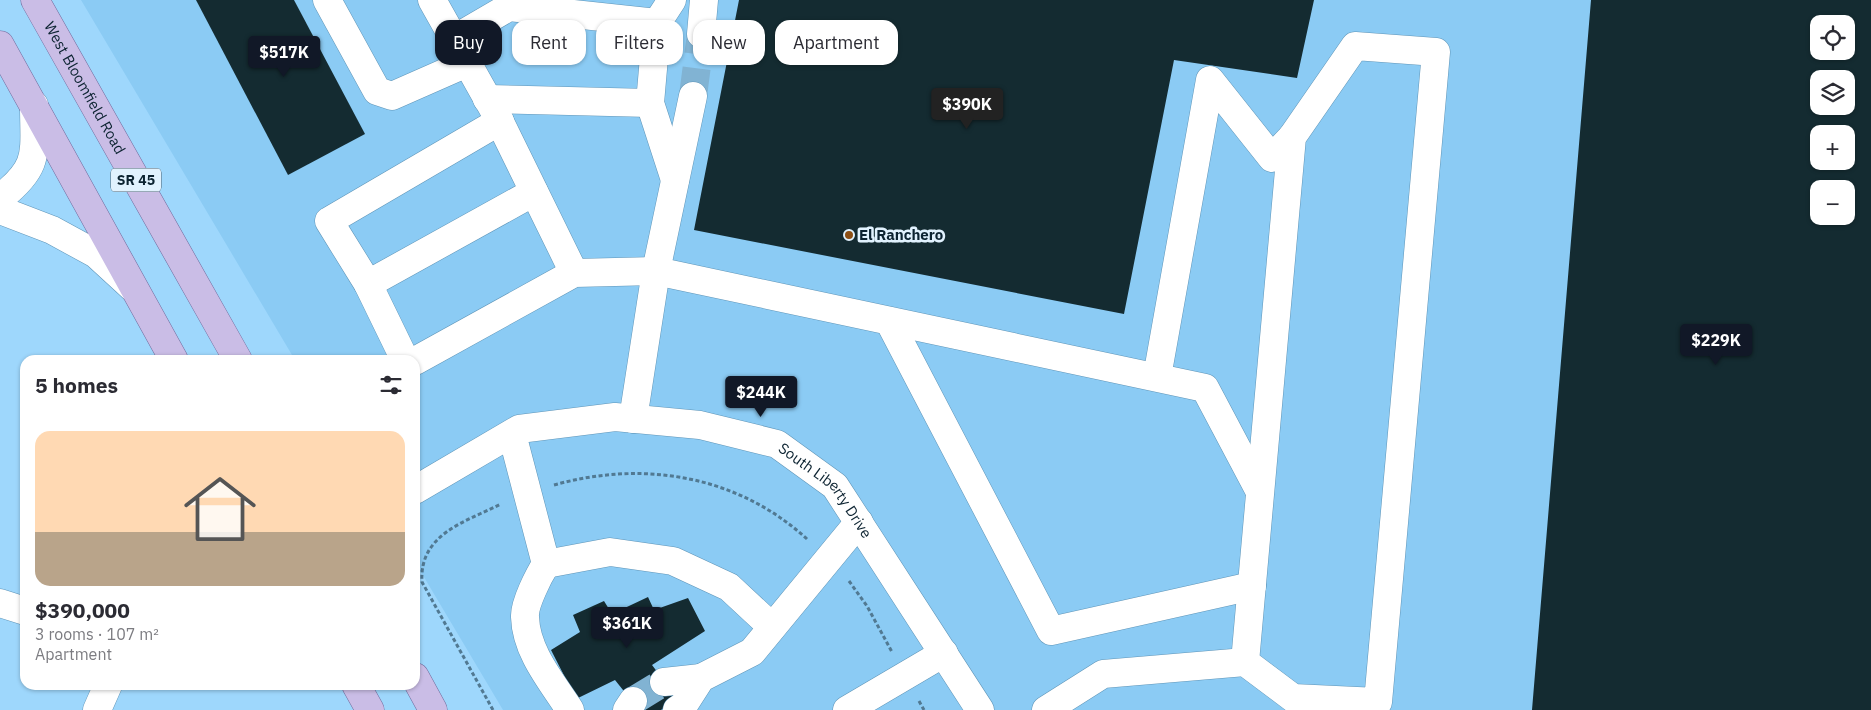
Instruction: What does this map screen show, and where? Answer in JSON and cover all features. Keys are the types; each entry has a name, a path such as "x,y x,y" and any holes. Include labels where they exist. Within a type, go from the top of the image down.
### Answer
{"main road":[{"name":"West Bloomfield Road","path":"35,0 235,355"},
{"path":"0,45 140,294 171,355"},
{"path":"420,687 433,710"},
{"path":"359,690 370,710"}],"street":[{"path":"326,0 377,91 392,96 460,65"},
{"path":"432,0 443,20"},
{"path":"659,20 672,0"},
{"path":"702,20 704,0"},
{"path":"487,20 509,7 629,20"},
{"path":"1046,710 1103,674 1245,662 1293,698 1378,702 1436,52 1355,46 1292,137 1272,158 1210,80 1157,377"},
{"path":"469,65 494,110 574,274"},
{"path":"653,65 650,103 675,181"},
{"path":"633,419 656,271 693,96"},
{"path":"404,355 368,284 329,221 494,110 650,103"},
{"path":"0,198 20,183 34,160 34,105"},
{"path":"1245,662 1292,137"},
{"path":"368,284 534,192"},
{"path":"0,210 52,230 96,254 140,294"},
{"path":"420,358 574,274 656,271 1205,388 1259,490"},
{"path":"889,322 1051,630 1252,586"},
{"name":"South Liberty Drive","path":"420,487 519,429 615,417 700,425 777,444 835,486 980,710"},
{"path":"512,434 546,564 538,577 524,616 531,648 570,710"},
{"path":"664,682 701,678 752,652 859,522"},
{"path":"546,564 610,552 673,561 729,587 772,627"},
{"path":"0,603 20,609"},
{"path":"847,710 944,653"},
{"path":"677,710 683,706 701,678"},
{"path":"97,710 106,690"}],"path":[{"path":"420,570 422,582 493,710"}],"shaded area":[{"path":"81,0 1871,0 1871,710 503,710 420,570 420,355 292,355"}],"building":[{"path":"196,0 294,0 365,134 288,175"},
{"path":"739,0 1314,0 1297,78 1174,60 1124,314 694,230 726,65 765,65 765,20 735,20"},
{"path":"1591,0 1871,0 1871,710 1532,710"},
{"path":"648,597 654,610 688,598 705,631 652,665 677,698 661,710 639,710 615,680 576,699 551,650 580,632 573,615 604,601 612,614"}],"tunnel":[{"path":"693,96 697,65"},
{"path":"633,701 664,682"}],"place":[{"name":"El Ranchero","path":"849,235"}]}
